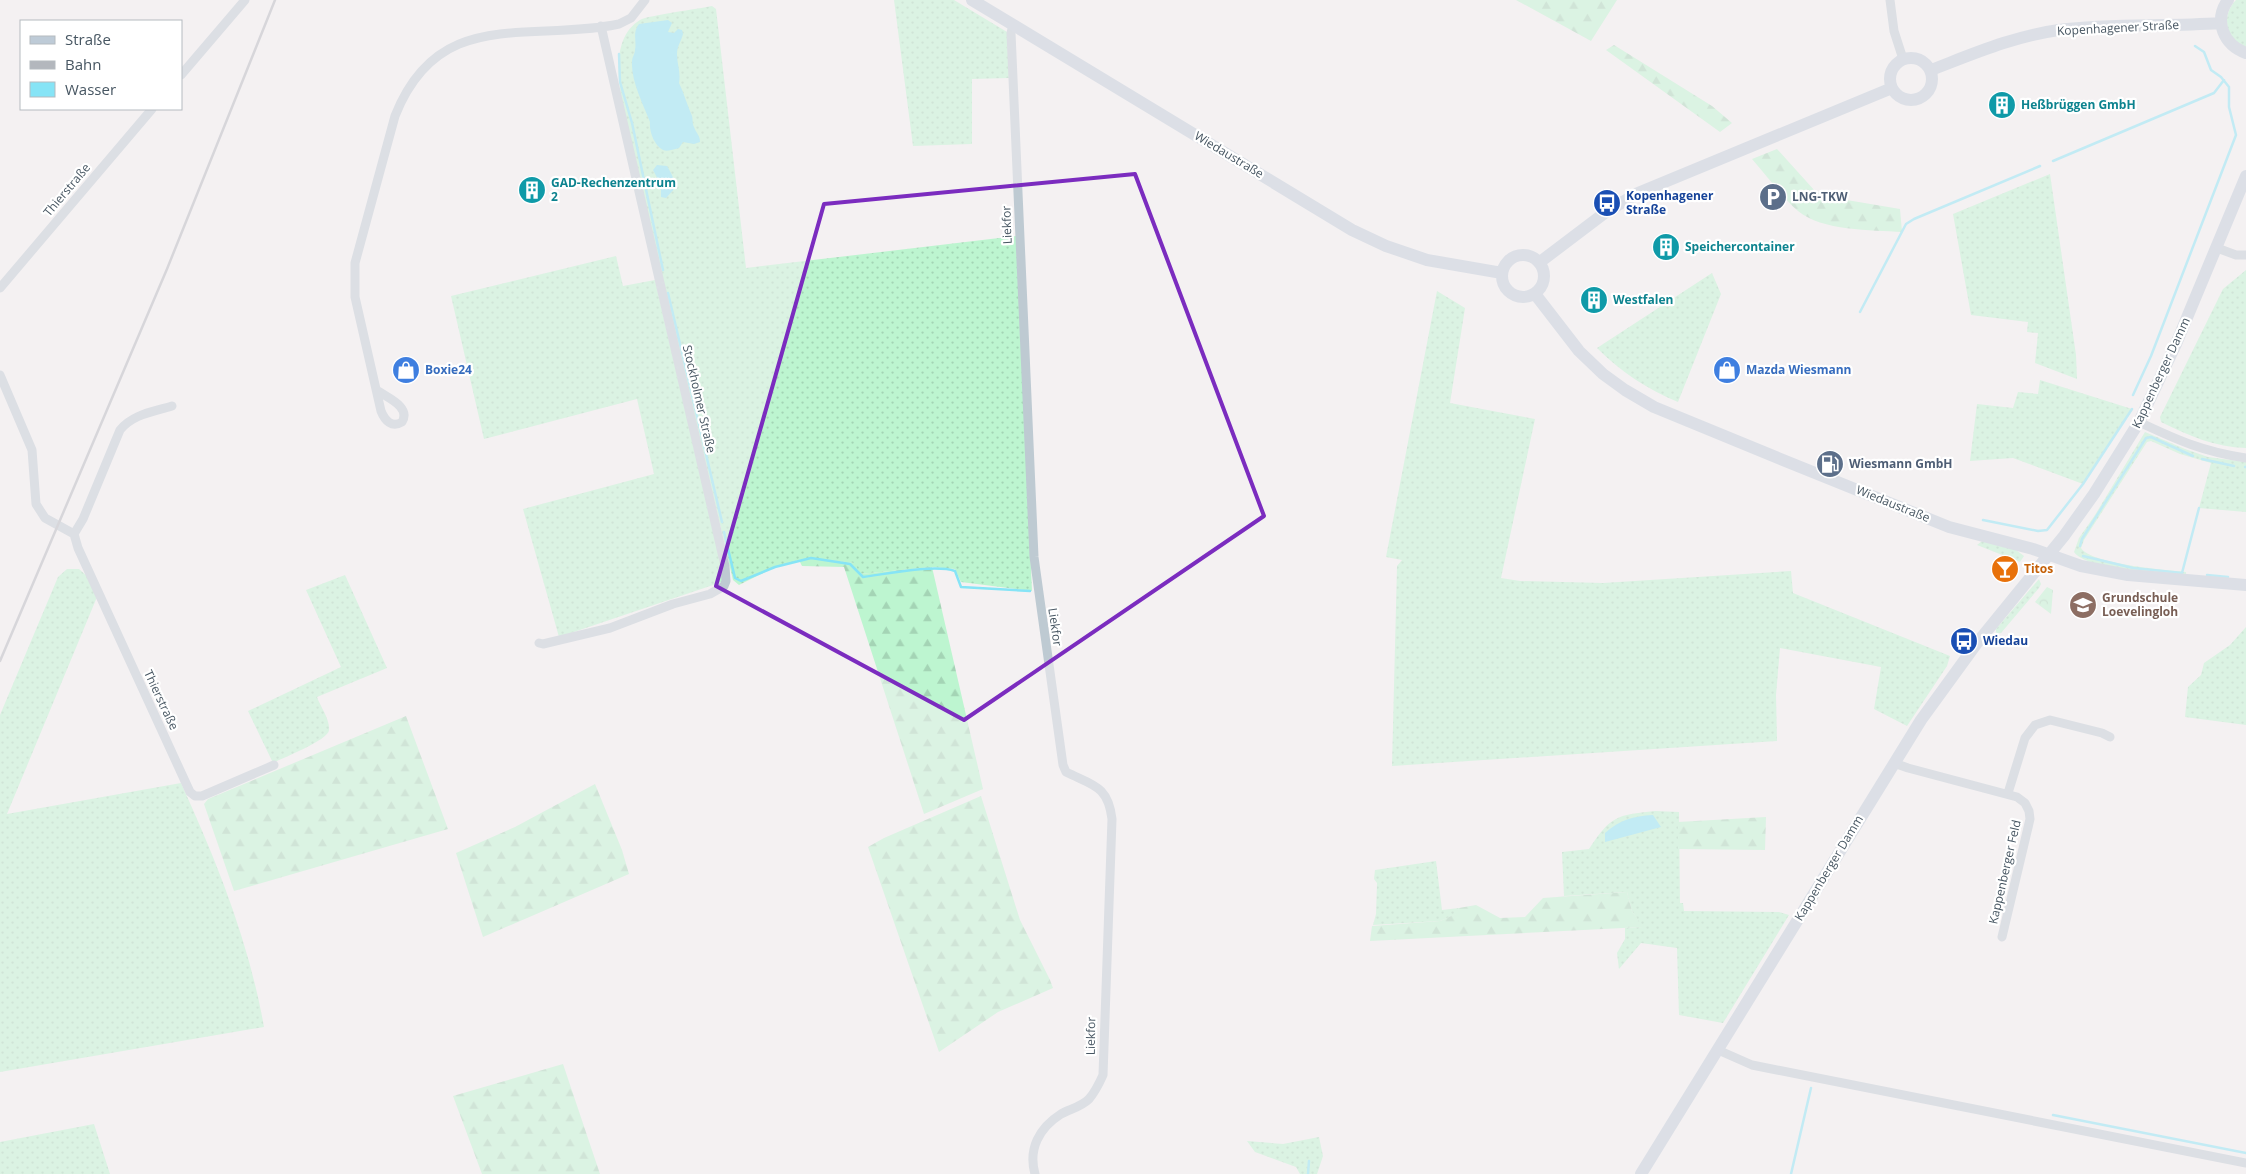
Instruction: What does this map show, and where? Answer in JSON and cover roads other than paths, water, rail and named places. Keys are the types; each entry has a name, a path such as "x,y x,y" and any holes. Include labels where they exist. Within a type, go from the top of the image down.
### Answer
{"main road":[{"name":"Wiedaustraße","path":"972,0 1352,230 1386,246 1427,260 1502,273"},
{"path":"2228,0 2221,14 2220,23 2223,33 2228,42 2236,49 2246,53"},
{"name":"Kopenhagener Straße","path":"1931,70 1993,46 2042,33 2073,29 2220,23"},
{"path":"1917,58 1923,61 1931,70 1932,85 1923,96 1917,99 1904,99 1892,88 1891,72 1903,59 1917,58"},
{"path":"1540,262 1606,212 1638,193 1892,88"},
{"name":"Kappenberger Damm","path":"1642,1174 1894,763 1950,679 2050,555 2094,494 2139,422 2176,344 2246,176"},
{"path":"1517,255 1530,255 1540,262 1544,269 1544,282 1535,294 1524,297 1512,294 1503,284 1502,273 1506,264 1517,255"},
{"name":"Wiedaustraße","path":"1535,294 1568,339 1603,374 1654,407 1949,526 2050,555 2081,566 2128,575 2246,585"}],"street":[{"path":"182,74 245,0"},
{"path":"378,390 356,297 356,263 395,116 402,98 431,62 461,43 476,37 499,32 619,24 631,18 645,0"},
{"path":"1890,0 1894,31 1903,59"},
{"name":"Liekfor","path":"1013,25 1011,33 1025,359 1034,557 1038,591 1063,765 1066,772 1100,789 1107,796 1112,819 1103,1075 1098,1087 1088,1100 1061,1114 1046,1126 1034,1142 1032,1163 1035,1174"},
{"name":"Stockholmer Straße","path":"539,643 543,644 632,621 673,604 710,594 724,586 726,581 726,566 601,26"},
{"name":"Thierstraße","path":"0,288 151,110"},
{"path":"2217,248 2236,255 2246,254"},
{"path":"0,375 32,450 36,504 45,518 51,523 74,534 83,519 120,430 136,416 172,406"},
{"path":"2139,422 2195,448 2246,458"},
{"name":"Thierstraße","path":"74,534 82,557 190,792 196,796 202,796 274,765"},
{"path":"2008,793 2025,738 2034,725 2050,720 2102,733 2110,738"},
{"name":"Kappenberger Feld","path":"1894,763 2008,793 2024,803 2029,811 2030,819 2002,937"},
{"path":"1718,1050 1752,1065 2246,1163"}],"water":[{"path":"668,20 672,23 668,32 674,33 678,29 682,30 683,34 677,54 679,83 700,142 694,144 683,142 679,148 667,151 660,148 653,138 650,122 635,85 632,59 635,51 636,31 639,24"},
{"path":"657,165 667,166 676,187 666,198 661,197 661,185 653,170"},
{"path":"1653,815 1661,827 1605,842 1605,833 1616,825 1639,816"}],"waterway":[{"path":"2133,395 2151,356 2236,135 2229,107 2229,87 2221,77 2211,70 2204,52 2195,46"},
{"path":"619,54 620,82 632,123 663,270"},
{"path":"2053,161 2214,93 2224,80"},
{"path":"1860,312 1906,224 2040,166"},
{"path":"668,293 722,522"},
{"path":"1983,520 2038,531 2047,530 2083,484 2132,409"},
{"path":"2080,546 2082,539 2146,438 2151,437 2193,456"},
{"path":"2202,459 2234,466"},
{"path":"2083,556 2133,568 2182,573 2199,508"},
{"path":"724,532 735,578 741,581 775,567 811,558 850,564 863,577 910,570 946,569 955,571 961,587 1030,591"},
{"path":"2207,575 2228,577"},
{"path":"1791,1174 1811,1088"},
{"path":"2053,1115 2246,1153"},
{"path":"1308,1174 1309,1161"}],"railway":[{"path":"0,661 167,269 275,0"}],"place":[{"name":"Heßbrüggen GmbH","path":"2002,105"},
{"name":"GAD-Rechenzentrum 2","path":"532,190"},
{"name":"LNG-TKW","path":"1773,197"},
{"name":"Kopenhagener Straße","path":"1607,203"},
{"name":"Speichercontainer","path":"1666,247"},
{"name":"Westfalen","path":"1594,300"},
{"name":"Boxie24","path":"406,370"},
{"name":"Mazda Wiesmann","path":"1727,370"},
{"name":"Wiesmann GmbH","path":"1830,464"},
{"name":"Titos","path":"2005,569"},
{"name":"Grundschule Loevelingloh","path":"2083,605"},
{"name":"Wiedau","path":"1964,641"}]}
